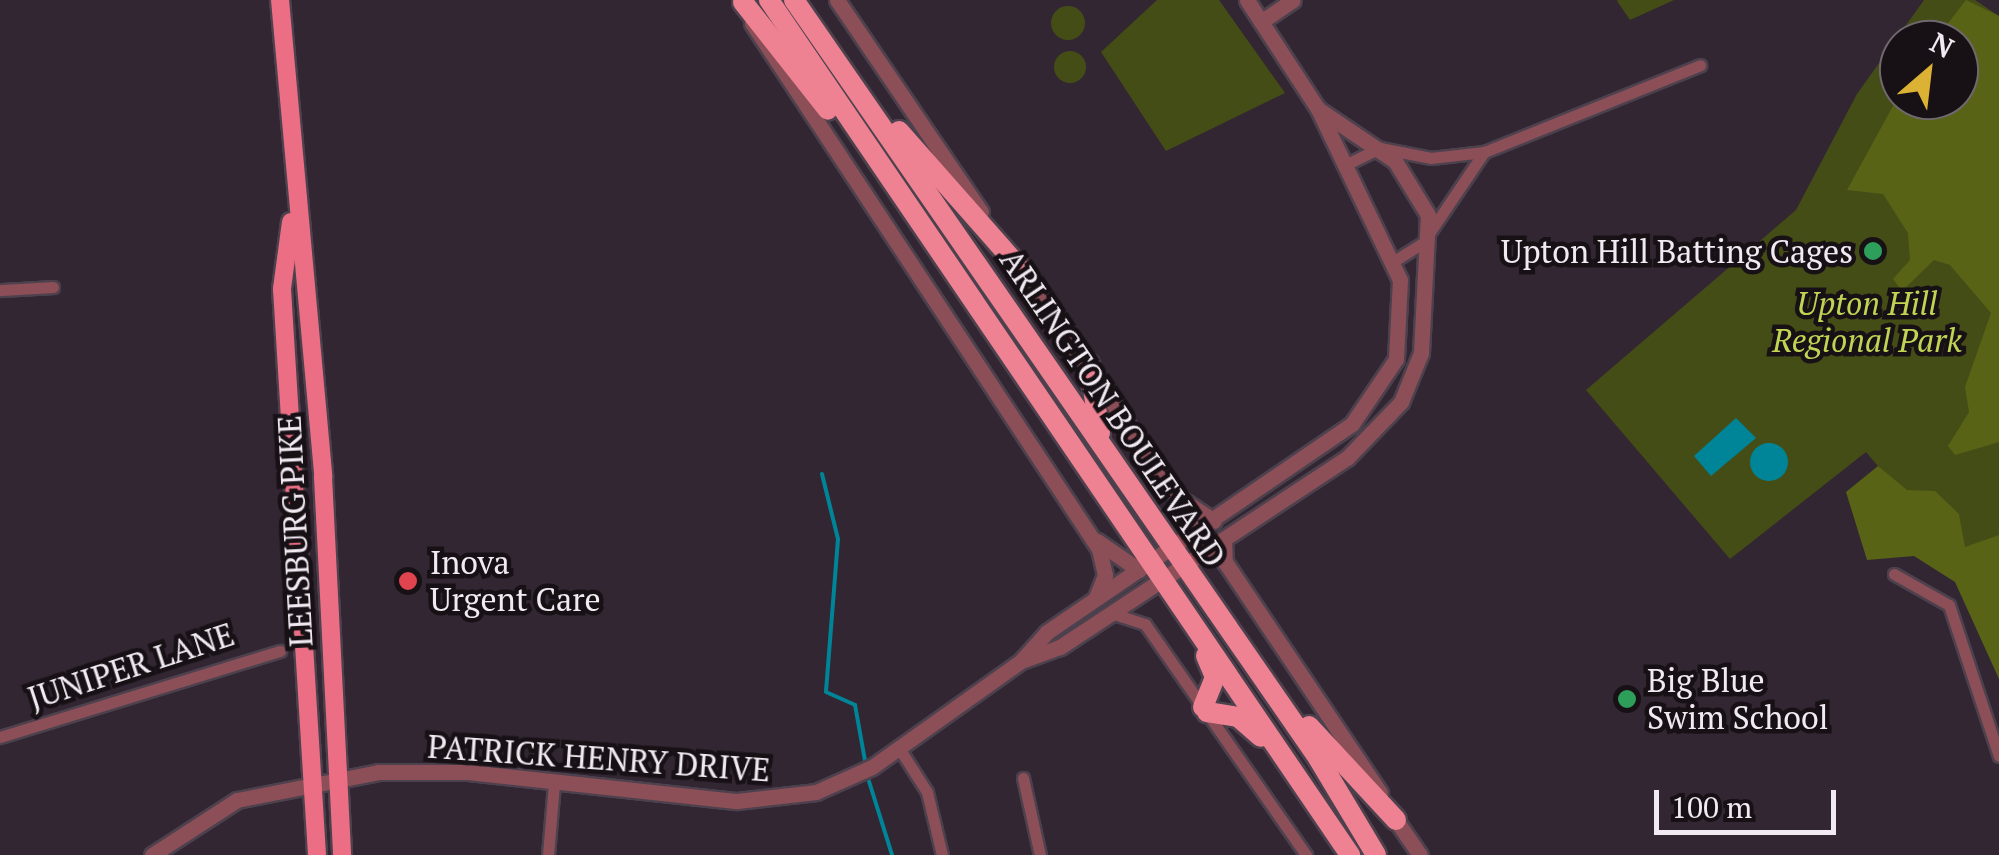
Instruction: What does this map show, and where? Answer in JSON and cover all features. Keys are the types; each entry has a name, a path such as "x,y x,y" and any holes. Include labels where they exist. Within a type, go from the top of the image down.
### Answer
{"highway":[{"name":"ARLINGTON BOULEVARD","path":"769,0 1151,569 1187,613 1350,855"},
{"name":"ARLINGTON BOULEVARD","path":"794,0 1101,439 1376,855"},
{"path":"742,1 903,200"},
{"path":"808,22 1017,265"},
{"path":"1089,364 1101,439"},
{"path":"1187,613 1215,677 1205,710 1238,717 1291,769"},
{"path":"1260,678 1396,820"}],"main road":[{"name":"LEESBURG PIKE","path":"280,0 294,204 309,288 342,855"},
{"name":"LEESBURG PIKE","path":"294,204 282,289 317,855"}],"street":[{"path":"837,0 1178,497 1214,520"},
{"path":"1247,0 1318,108"},
{"path":"1262,21 1293,0"},
{"path":"742,1 859,195 1083,526 1103,562 1094,601"},
{"name":"PATRICK HENRY DRIVE","path":"1380,148 1431,158 1484,152 1700,65"},
{"name":"PATRICK HENRY DRIVE","path":"152,855 216,809 338,778 436,770 765,802 847,780 899,748 1021,661 1094,601 1178,555 1224,539 1367,442 1394,414 1421,354 1428,237 1412,178 1380,148 1318,108"},
{"name":"PATRICK HENRY DRIVE","path":"1178,555 1214,520 1375,401 1402,338 1406,304 1394,261 1318,108"},
{"path":"1347,164 1380,148"},
{"path":"1394,261 1428,237 1484,152"},
{"path":"0,290 52,287"},
{"path":"1083,526 1151,569"},
{"path":"1224,539 1225,562 1420,855"},
{"name":"PATRICK HENRY DRIVE","path":"1021,661 1111,613 1151,569"},
{"path":"1894,574 1949,606 1999,756"},
{"path":"1111,613 1145,624 1306,855"},
{"name":"JUNIPER LANE","path":"0,737 280,651"},
{"path":"899,748 927,792 942,855"},
{"path":"1023,778 1040,855"},
{"path":"548,855 554,783"}],"green space":[{"path":"1157,0 1219,0 1285,93 1166,151 1101,52"},
{"path":"1618,0 1674,0 1630,20 1617,1"},
{"name":"Upton Hill Regional Park","path":"1924,0 1975,0 1999,16 1999,609 1866,452 1730,559 1586,390 1796,210 1857,94 1879,63 1879,120 1979,120 1979,20 1910,20"},
{"path":"1966,0 1999,16 1999,442 1955,455 1948,446 1969,412 1965,387 1991,313 1950,265 1934,260 1902,291 1893,279 1910,260 1908,233 1883,194 1847,190 1885,120 1979,120 1979,20 1950,20"},
{"path":"1068,6 1080,11 1085,23 1080,35 1068,40 1056,35 1051,23 1056,11"},
{"path":"1070,51 1081,56 1086,67 1081,78 1070,83 1059,78 1054,67 1059,56"},
{"path":"1878,466 1907,490 1935,491 1959,514 1965,547 1999,535 1999,679 1955,582 1914,556 1867,560 1846,492"}],"water":[{"path":"1736,418 1756,438 1711,476 1694,456"},
{"path":"1769,443 1782,449 1788,462 1782,475 1769,481 1756,475 1750,462 1756,449"}],"waterway":[{"path":"822,474 838,539 826,692 855,705 866,766"},
{"path":"867,775 892,855"}],"place":[{"name":"Upton Hill Batting Cages","path":"1873,251"},
{"name":"Inova Urgent Care","path":"408,581"},
{"name":"Big Blue Swim School","path":"1627,699"}]}
